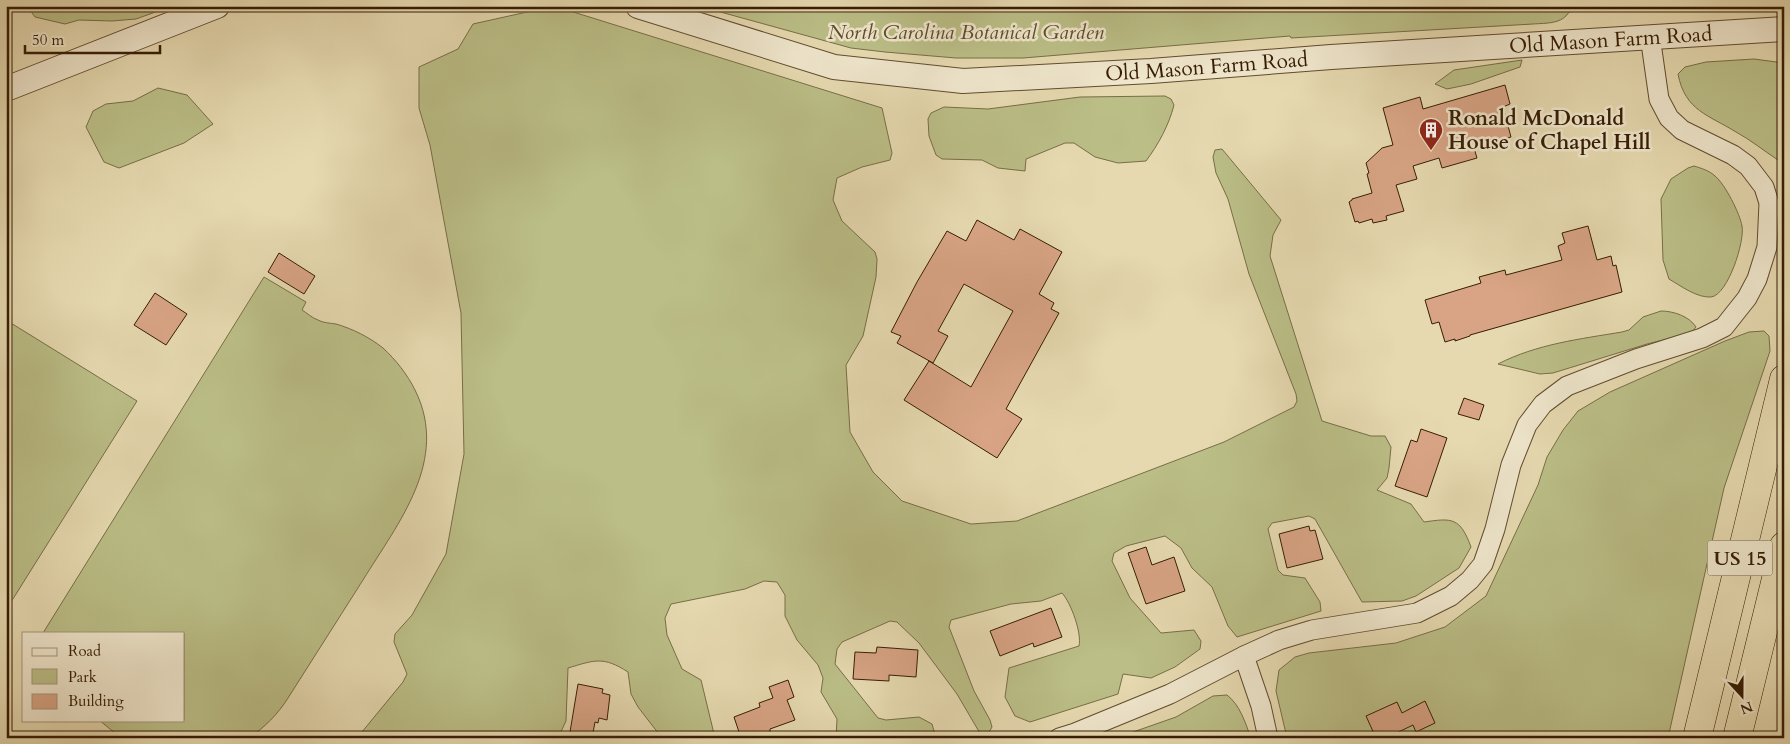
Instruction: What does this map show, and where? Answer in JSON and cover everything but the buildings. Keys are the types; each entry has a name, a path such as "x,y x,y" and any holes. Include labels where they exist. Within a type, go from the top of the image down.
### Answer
{"highway":[{"name":"US 15","path":"1697,738 1784,379"},
{"name":"US 15","path":"1737,738 1784,546"}],"street":[{"path":"6,89 217,6"},
{"name":"Old Mason Farm Road","path":"638,6 834,67 963,81 1151,71 1650,36 1784,29"},
{"path":"1059,738 1170,694 1244,656 1280,640 1312,630 1417,613 1451,596 1470,580 1483,564 1496,529 1512,466 1527,425 1543,404 1566,386 1636,358 1702,338 1724,327 1747,298 1757,279 1767,247 1769,203 1764,187 1748,166 1733,155 1682,130 1669,118 1659,99 1650,36"},
{"path":"1244,656 1261,706 1268,738"}],"green space":[{"path":"27,6 172,6 136,19 112,21 79,20 65,24 35,17"},
{"path":"554,6 882,108 892,153 890,160 862,167 837,178 833,200 842,221 875,252 877,259 876,277 863,336 846,365 850,432 873,472 902,501 971,524 1017,521 1224,442 1294,407 1297,401 1296,394 1249,274 1228,199 1216,173 1213,157 1215,150 1222,149 1281,220 1273,235 1270,256 1322,421 1371,436 1385,436 1391,447 1389,468 1387,478 1377,490 1411,504 1424,522 1448,520 1459,525 1471,547 1459,568 1416,596 1402,601 1362,602 1315,519 1309,516 1272,523 1268,529 1278,570 1283,575 1305,578 1320,602 1321,611 1237,637 1228,626 1212,587 1192,568 1181,548 1165,536 1126,546 1114,553 1112,561 1130,598 1161,633 1194,630 1201,641 1200,649 1175,667 1151,678 1123,674 1118,694 1030,722 1015,716 1005,697 1009,668 1079,646 1080,640 1075,618 1062,593 1041,601 1011,604 951,620 949,627 974,691 992,727 988,734 981,735 957,694 919,643 897,622 890,621 842,642 837,649 835,664 878,718 886,720 919,717 932,724 936,738 836,738 837,719 821,692 823,678 818,665 797,640 785,616 785,595 777,582 764,581 745,589 671,604 665,618 667,635 682,669 701,680 715,738 662,738 638,707 631,694 628,672 612,664 599,661 568,668 566,721 558,738 357,738 403,682 407,674 394,642 395,634 412,615 446,554 464,454 461,313 430,145 419,108 419,67 458,49 473,24"},
{"name":"North Carolina Botanical Garden","path":"707,6 1639,6 1569,12 1558,21 1544,23 1291,38 1290,36 1023,58 956,58 851,48 706,8"},
{"path":"1754,59 1784,63 1784,149 1778,160 1747,138 1708,116 1692,104 1681,86 1678,74 1685,67 1706,62"},
{"path":"1522,60 1520,67 1471,84 1447,89 1435,84 1454,70"},
{"path":"158,88 187,95 213,124 184,143 119,168 104,162 86,127 93,111 106,104 133,101"},
{"path":"1165,96 1171,99 1174,105 1172,112 1163,134 1146,161 1118,163 1095,157 1074,143 1065,143 1026,159 1025,171 998,168 982,160 942,159 936,155 929,136 928,119 931,113 944,107 988,109 1080,97"},
{"path":"1694,166 1711,173 1723,185 1732,200 1742,226 1738,255 1729,278 1717,294 1711,297 1695,294 1669,279 1663,260 1661,199 1671,179"},
{"path":"264,277 306,302 302,310 312,317 361,334 383,348 397,362 415,390 424,416 427,441 423,466 415,490 391,536 288,698 266,725 249,738 121,738 101,722 185,722 185,632 44,632"},
{"path":"1661,311 1680,315 1696,327 1692,332 1683,335 1553,373 1540,374 1498,364 1543,347 1629,330 1643,317"},
{"path":"6,320 137,401 6,610"},
{"path":"1764,331 1769,336 1770,351 1724,488 1668,738 1287,738 1276,691 1279,670 1295,657 1309,653 1396,643 1445,627 1486,596 1538,485 1547,457 1563,430 1578,411 1610,392 1725,341 1749,332"},
{"path":"1227,695 1239,709 1251,738 1116,738 1176,717 1213,696"}],"place":[{"name":"Ronald McDonald House of Chapel Hill","path":"1431,151"}]}
